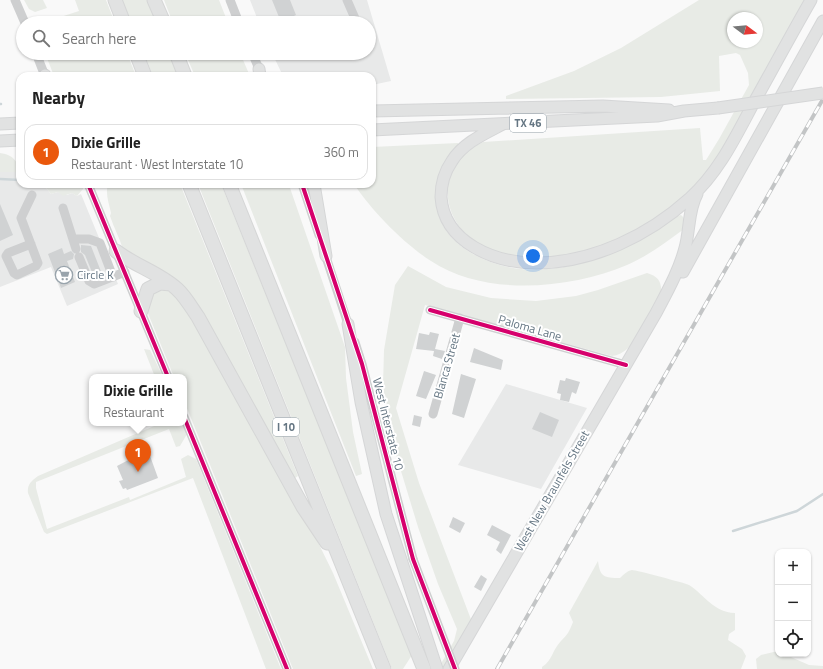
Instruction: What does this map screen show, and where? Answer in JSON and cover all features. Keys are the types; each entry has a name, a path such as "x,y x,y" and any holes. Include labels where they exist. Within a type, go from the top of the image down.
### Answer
{"highway":[{"path":"114,0 121,16"},
{"path":"154,0 161,16"},
{"path":"139,60 143,72"},
{"path":"179,60 183,72"},
{"name":"I 10","path":"191,188 384,669"},
{"path":"231,188 424,669"},
{"path":"115,248 129,260 171,284 182,294 198,316 303,507 342,565"},
{"path":"141,311 148,289 160,283 171,284"}],"main road":[{"path":"503,124 474,139 456,154 447,169 441,191 444,212 452,228 472,246 495,257 518,262 552,262 582,257 608,249 635,237 661,221 702,187 724,156 811,0"},
{"name":"West New Braunfels Street","path":"449,669 656,313 691,258 823,21"},
{"name":"TX 46","path":"376,132 657,116 684,111 718,108 823,93"},
{"name":"TX 46","path":"376,111 604,106 684,111"},
{"path":"0,124 16,123"},
{"path":"0,141 16,140"},
{"name":"West New Braunfels Street","path":"656,313 681,262 686,246 692,206 702,187"},
{"path":"315,188 326,256"},
{"path":"348,324 361,402 386,514 437,669"}],"street":[{"path":"16,0 22,16"},
{"path":"230,0 236,16"},
{"path":"347,0 354,16"},
{"path":"39,60 43,72"},
{"path":"255,60 259,72"},
{"path":"90,188 167,374"},
{"path":"94,198 96,188"},
{"name":"West Interstate 10","path":"303,188 362,364 413,559 455,669"},
{"path":"31,244 21,218 32,195"},
{"path":"63,208 77,253 89,281 94,284 125,272"},
{"path":"73,239 89,239 100,243 113,276"},
{"path":"102,249 115,248"},
{"name":"Paloma Lane","path":"430,310 626,365"},
{"name":"Blanca Street","path":"433,414 460,318"},
{"path":"187,424 287,669"}],"shaded area":[{"path":"24,0 43,0 47,8 35,12 29,9"},
{"path":"75,0 106,0 112,16 64,16 79,11"},
{"path":"122,0 148,0 154,16 129,16"},
{"path":"164,0 219,0 225,16 170,16"},
{"path":"250,0 367,0 372,16 256,16"},
{"path":"699,0 805,0 719,155 701,180 676,203 633,232 610,243 585,251 561,256 536,258 490,251 473,241 460,228 452,213 448,198 449,182 455,167 466,153 483,142 700,128 703,160 706,160 749,85 748,73 740,55 736,53 719,56 720,91 661,97 506,99 506,96 574,71 621,48"},
{"path":"376,30 391,81 376,84 376,72 281,72 275,60 376,60"},
{"path":"48,60 130,60 134,72 52,72"},
{"path":"147,60 172,60 176,72 151,72"},
{"path":"188,60 243,60 248,72 193,72"},
{"path":"458,143 458,146 454,150 449,160 441,216 442,222 450,235 461,246 491,262 518,269 546,269 574,265 629,245 677,216 681,215 684,218 684,229 657,248 627,265 580,280 528,286 476,280 453,272 420,254 389,226 361,194 357,188 376,188 376,147"},
{"path":"0,153 13,158 16,161 16,172 0,172"},
{"path":"0,172 16,172 16,188 46,188 51,194 58,192 67,195 72,193 77,196 81,194 118,284 67,306 51,267 0,287"},
{"path":"46,188 83,188 77,196 72,193 63,196 58,192 51,194"},
{"path":"107,188 182,188 298,476 292,480 199,311 123,249 110,216 111,213"},
{"path":"200,188 223,188 412,655 403,669 392,669"},
{"path":"243,188 290,188 345,347 346,378 353,432 362,474 356,476"},
{"path":"408,266 446,287 491,298 536,301 576,296 647,273 657,278 661,289 661,293 642,331 628,348 621,353 612,356 425,305 396,408 419,483 472,622 445,669 438,669 454,641 457,629 438,584 418,527 391,438 383,386 384,350 395,285"},
{"path":"163,288 174,294 182,302 311,528 333,573 373,669 293,669 187,408 187,374 173,374 147,311 153,292"},
{"path":"144,349 150,350 162,374 154,374"},
{"path":"506,384 587,408 541,489 458,465"},
{"path":"154,426 184,426 187,434 180,446 176,447 169,429 36,482 36,488 47,529 129,497 130,500 186,477 181,459 188,455 196,459 281,669 266,669 193,478 47,534 44,532 28,493 30,483 38,476"},
{"path":"598,561 600,570 604,576 610,578 620,578 632,570 651,574 689,585 715,607 727,612 735,613 735,630 729,634 728,640 742,649 746,656 741,669 542,669 558,644 569,631 573,622 569,613"},
{"path":"775,652 775,657 791,657 809,665 823,666 823,669 757,669 756,659 761,655"}],"building":[{"path":"272,0 290,0 296,15 279,16"},
{"path":"0,204 13,235 0,241"},
{"path":"81,245 91,246 102,274 94,277 85,255 81,252"},
{"name":"Circle K","path":"62,248 64,254 71,251 74,254 73,259 67,261 75,282 61,288 48,254"},
{"path":"430,332 439,334 435,349 445,351 442,359 433,356 434,351 416,349 419,333 429,335"},
{"path":"474,348 503,360 501,370 470,362"},
{"path":"424,371 436,375 426,399 416,396"},
{"path":"461,374 476,379 464,418 452,414"},
{"path":"566,378 580,382 576,394 572,392 569,402 560,400 561,394 557,393 560,380 565,381"},
{"path":"540,412 559,420 552,437 532,429"},
{"path":"414,415 422,417 420,427 412,425"},
{"path":"149,453 158,478 127,490 126,488 123,489 119,481 123,480 117,466 136,456 137,458"},
{"path":"453,517 465,523 460,533 449,527"},
{"path":"492,525 511,535 501,554 496,550 500,542 487,535"},
{"path":"481,575 487,579 481,591 474,587"}],"waterway":[{"path":"0,179 16,180"},
{"path":"733,531 797,511 823,494"}],"railway":[{"path":"497,669 823,99"}],"cycle path":[{"path":"90,188 167,374"},
{"path":"303,188 362,364 413,559 455,669"},
{"path":"430,310 626,365"},
{"path":"187,424 287,669"}],"place":[{"name":"Circle K","path":"64,275"},
{"name":"Dixie Grille","path":"138,472"}]}
